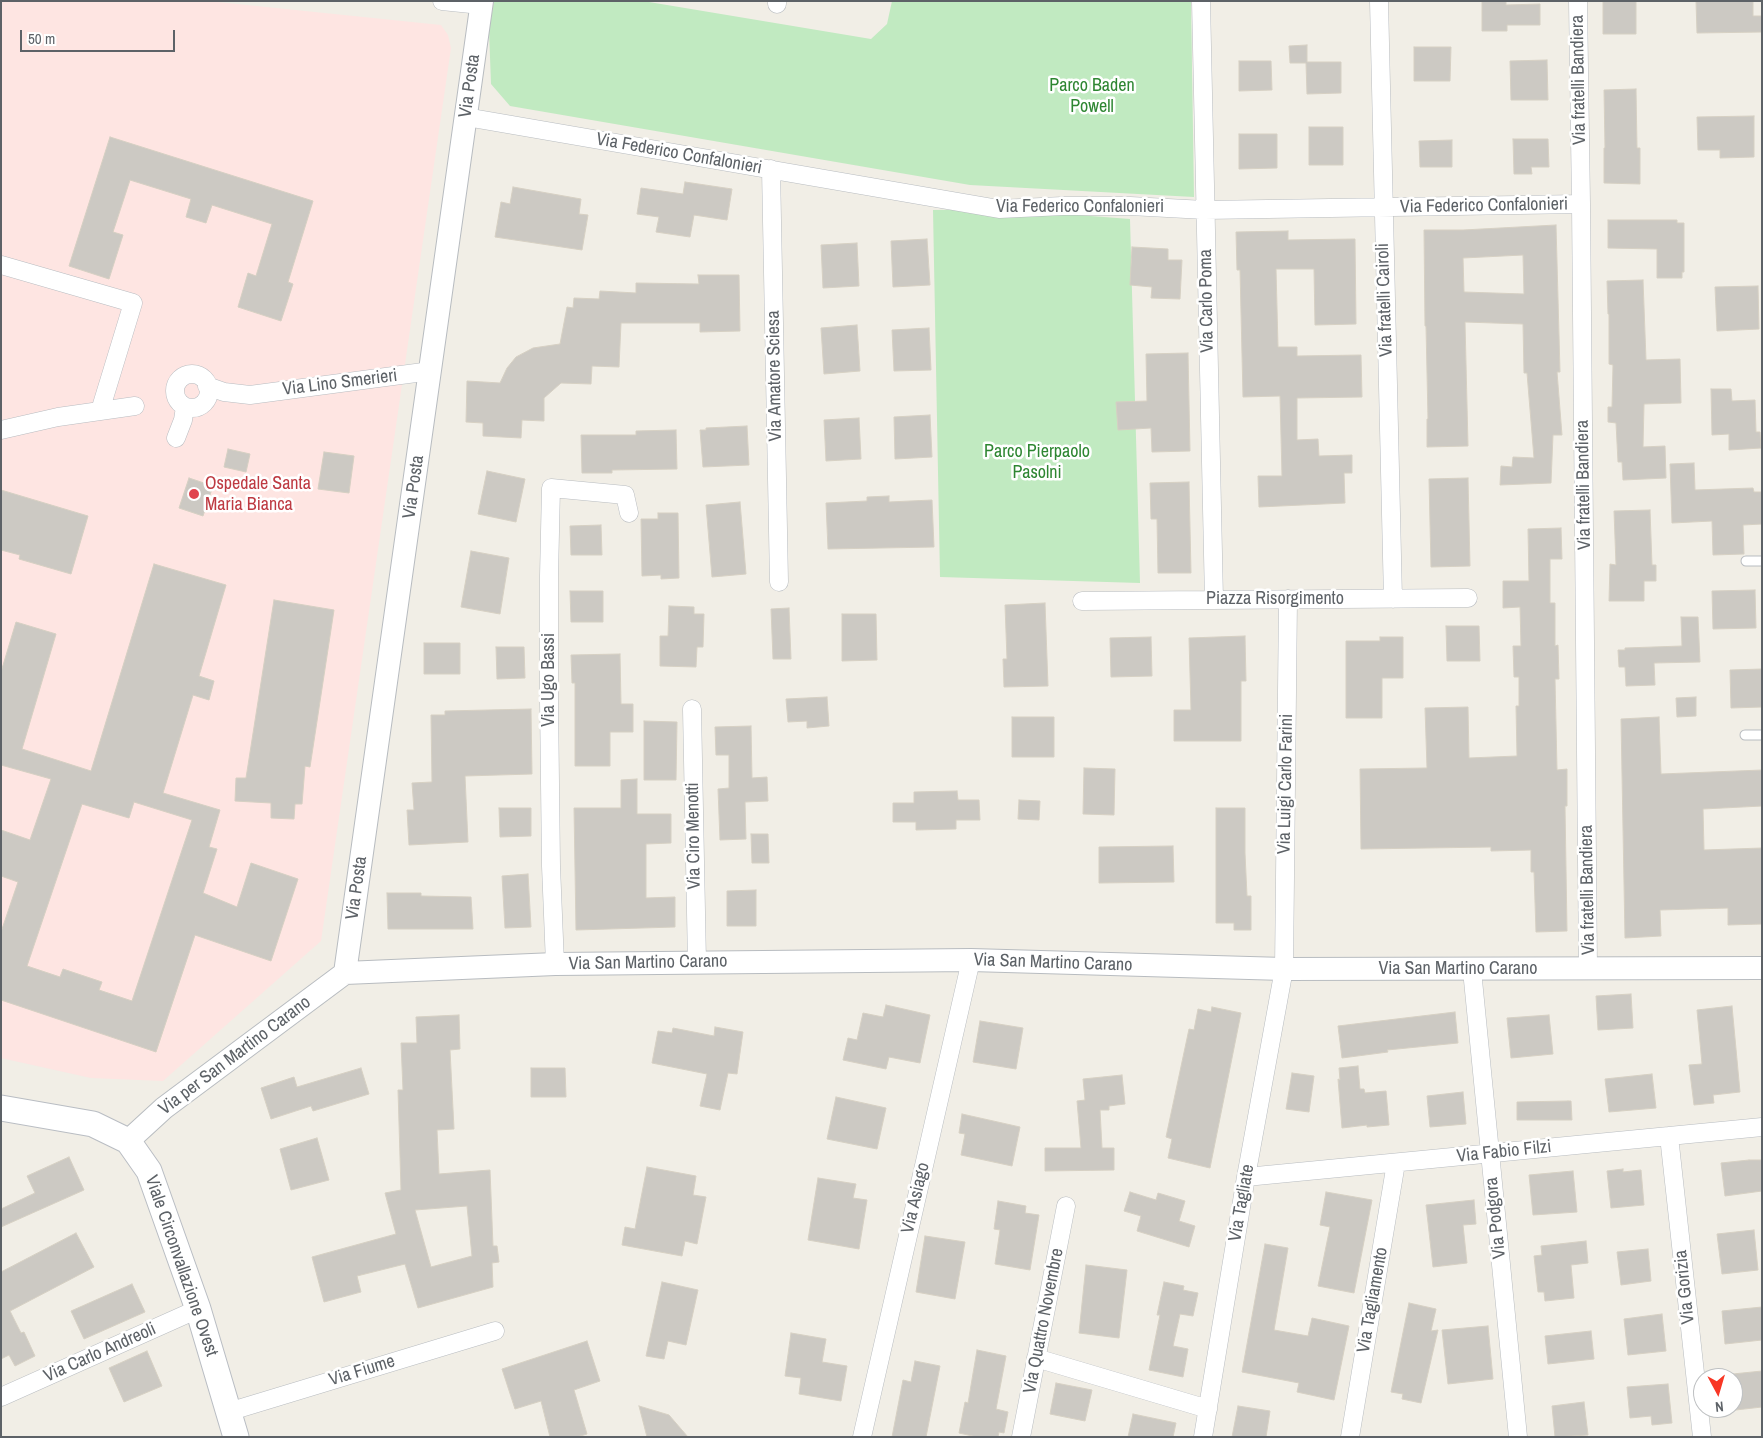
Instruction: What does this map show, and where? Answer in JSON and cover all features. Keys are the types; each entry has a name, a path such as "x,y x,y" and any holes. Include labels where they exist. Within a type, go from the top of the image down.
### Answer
{"main road":[{"name":"Viale Circonvallazione Ovest","path":"1,1108 93,1124 128,1141 149,1171 198,1308 236,1437"}],"street":[{"path":"442,1 482,3"},
{"name":"Via Carlo Poma","path":"1201,1 1214,600"},
{"name":"Via fratelli Cairoli","path":"1379,1 1382,207 1393,599"},
{"name":"Via fratelli Bandiera","path":"1578,1 1588,969"},
{"name":"Via Posta","path":"345,973 482,3"},
{"name":"Via Federico Confalonieri","path":"466,117 999,209 1063,206 1130,206 1205,210 1581,204"},
{"name":"Via Amatore Sciesa","path":"771,169 779,582"},
{"path":"1,265 133,303 100,411"},
{"name":"Via Lino Smerieri","path":"250,395 241,399 193,406 181,404 175,390 179,380 188,375 203,379 207,386 224,392 250,395 431,371"},
{"path":"176,438 183,420 193,406 207,398 209,393 207,386"},
{"path":"1,430 58,417 135,406"},
{"path":"1,416 58,417"},
{"name":"Via Ugo Bassi","path":"555,964 551,866 549,701 551,488 625,495 629,513"},
{"name":"Piazza Risorgimento","path":"1082,601 1468,598"},
{"name":"Via Luigi Carlo Farini","path":"1284,969 1288,599"},
{"name":"Via Ciro Menotti","path":"692,709 697,963"},
{"name":"Via San Martino Carano","path":"345,973 555,964 971,960 1284,969 1762,968"},
{"name":"Via Asiago","path":"862,1437 971,960"},
{"name":"Via Tagliate","path":"1203,1437 1246,1177 1284,969"},
{"name":"Via Podgora","path":"1472,970 1518,1437"},
{"name":"Via per San Martino Carano","path":"128,1141 164,1108 345,973"},
{"name":"Via Fabio Filzi","path":"1246,1177 1762,1127"},
{"name":"Via Gorizia","path":"1668,1136 1702,1437"},
{"name":"Via Tagliamento","path":"1350,1437 1396,1163"},
{"name":"Via Quattro Novembre","path":"1021,1437 1066,1206"},
{"name":"Via Carlo Andreoli","path":"1,1397 198,1308"},
{"name":"Via Fiume","path":"228,1412 495,1331"},
{"path":"1036,1358 1208,1409"}],"lane":[{"path":"1746,561 1762,561"},
{"path":"1745,735 1762,735"}],"shaded area":[{"name":"Ospedale Santa Maria Bianca","path":"1,1 208,1 441,25 448,35 451,48 321,941 163,1081 91,1078 1,1058"}],"green space":[{"name":"Parco Baden Powell","path":"494,1 643,1 871,39 887,24 892,1 1191,1 1194,197 970,185 510,106 491,84 489,30"},
{"name":"Parco Pierpaolo Pasolni","path":"999,209 1130,219 1140,583 940,577 933,210"}],"building":[{"path":"1482,1 1506,1 1506,5 1540,4 1540,25 1507,25 1507,31 1482,31"},
{"path":"1603,1 1636,1 1636,34 1603,34"},
{"path":"1696,1 1753,1 1753,16 1762,16 1762,32 1697,33"},
{"path":"1307,45 1307,62 1341,62 1341,93 1307,94 1306,63 1290,63 1289,46"},
{"path":"1414,47 1451,47 1450,81 1414,81"},
{"path":"1547,60 1548,100 1511,100 1510,61"},
{"path":"1239,61 1271,61 1272,90 1239,91"},
{"path":"1636,89 1637,148 1640,148 1640,184 1604,183 1604,90"},
{"path":"1754,116 1754,157 1720,158 1720,150 1698,150 1697,117"},
{"path":"1309,127 1343,127 1343,165 1309,165"},
{"path":"1239,134 1277,134 1277,168 1239,169"},
{"path":"110,137 313,201 288,282 293,284 281,321 238,307 248,273 256,276 272,224 212,205 206,223 186,217 191,199 130,180 113,232 123,235 109,279 69,266"},
{"path":"1513,139 1548,139 1549,167 1531,167 1532,174 1514,174"},
{"path":"1452,140 1452,167 1420,167 1419,141"},
{"path":"685,182 732,189 727,220 694,215 690,237 656,232 659,217 637,214 641,188 683,194"},
{"path":"513,187 581,199 579,214 588,215 582,250 495,237 501,202 510,204"},
{"path":"1608,220 1677,220 1677,223 1684,223 1684,272 1682,272 1682,278 1657,278 1657,249 1608,248"},
{"path":"1556,225 1560,372 1557,372 1562,435 1553,435 1551,483 1500,485 1501,466 1512,467 1513,457 1534,458 1527,373 1524,373 1523,324 1465,322 1468,446 1427,447 1424,230","holes":["1523,255 1524,294 1464,292 1463,258"]},
{"path":"1288,231 1288,240 1355,239 1356,324 1315,325 1314,269 1276,269 1278,347 1297,347 1297,356 1361,355 1362,397 1297,398 1297,440 1318,439 1319,456 1352,455 1352,473 1344,473 1345,503 1259,507 1258,476 1282,476 1280,396 1243,397 1240,270 1237,270 1236,232"},
{"path":"927,239 930,285 893,287 891,241"},
{"path":"857,243 859,286 823,288 821,245"},
{"path":"1132,247 1168,249 1168,260 1182,260 1180,299 1151,298 1152,287 1130,285"},
{"path":"698,275 739,275 740,331 700,332 700,323 621,323 619,367 592,366 591,384 561,383 544,398 544,421 522,420 521,438 483,436 483,423 466,422 467,381 500,383 507,368 516,357 533,348 560,344 567,307 573,308 574,298 599,299 600,291 636,293 636,283 699,284"},
{"path":"1643,280 1646,360 1680,359 1681,403 1644,404 1643,447 1665,446 1666,478 1623,480 1622,462 1618,462 1616,423 1608,422 1608,407 1612,407 1613,365 1609,364 1607,281"},
{"path":"1758,286 1759,329 1717,331 1715,287"},
{"path":"857,325 860,371 824,374 821,328"},
{"path":"929,328 931,370 894,371 892,330"},
{"path":"1188,353 1190,451 1152,452 1151,428 1118,430 1116,402 1147,401 1146,354"},
{"path":"1711,389 1731,389 1732,401 1755,400 1756,432 1760,432 1761,448 1729,450 1729,434 1712,435"},
{"path":"930,415 932,457 895,459 894,417"},
{"path":"859,418 861,459 826,461 824,420"},
{"path":"747,426 749,465 703,467 700,430"},
{"path":"676,430 677,469 612,470 612,473 582,473 581,435 636,435 636,431"},
{"path":"228,449 250,454 246,472 224,467"},
{"path":"324,452 354,456 349,493 318,489"},
{"path":"1694,463 1695,490 1753,488 1754,492 1762,492 1762,524 1743,525 1744,554 1713,555 1712,521 1672,523 1670,464"},
{"path":"487,471 525,479 516,522 478,514"},
{"path":"189,478 213,486 203,516 179,508"},
{"path":"1468,478 1470,566 1431,567 1429,479"},
{"path":"1189,482 1191,573 1158,573 1157,519 1151,519 1150,483"},
{"path":"1,490 88,516 71,574 19,559 20,555 1,550"},
{"path":"889,496 889,502 932,500 934,547 828,549 826,503 867,501 867,497"},
{"path":"740,502 746,574 712,577 706,505"},
{"path":"1650,510 1652,565 1656,565 1656,581 1644,581 1644,601 1609,601 1610,564 1616,565 1614,511"},
{"path":"658,513 678,513 679,578 661,579 661,575 642,576 641,519 658,519"},
{"path":"601,525 602,555 571,555 570,526"},
{"path":"1561,528 1562,559 1550,559 1550,603 1555,603 1555,646 1558,645 1559,679 1555,679 1557,770 1567,769 1567,806 1565,806 1567,931 1536,932 1534,872 1531,872 1531,850 1491,851 1491,847 1361,849 1360,769 1427,768 1425,708 1468,707 1469,758 1517,756 1516,706 1519,706 1519,677 1514,677 1513,646 1521,646 1520,607 1503,608 1503,581 1529,581 1528,529"},
{"path":"471,551 509,558 500,614 461,607"},
{"path":"154,564 226,585 199,676 214,681 209,700 193,695 163,793 220,810 209,847 217,849 203,893 237,907 251,863 298,879 271,961 195,935 156,1052 1,1000 1,932 18,882 1,876 1,830 30,840 51,779 1,765 1,672 16,622 56,634 22,749 91,771","holes":["134,802 192,820 132,1001 99,990 102,982 63,969 60,977 27,966 82,804 129,818"]},
{"path":"1755,590 1756,628 1713,629 1712,591"},
{"path":"570,591 603,591 603,622 571,622"},
{"path":"274,600 334,610 310,767 305,766 302,804 295,804 294,819 271,818 271,803 235,801 236,778 246,778"},
{"path":"1045,603 1048,686 1004,687 1003,659 1007,659 1005,605"},
{"path":"669,606 694,607 694,614 704,614 703,647 697,647 696,667 660,666 660,636 668,636"},
{"path":"789,608 791,659 773,659 771,609"},
{"path":"842,614 876,614 877,660 842,661"},
{"path":"1681,617 1698,617 1700,662 1654,663 1655,685 1626,686 1625,667 1619,667 1618,650 1625,650 1625,648 1682,646"},
{"path":"1446,626 1479,626 1480,661 1447,661"},
{"path":"1245,636 1246,681 1241,681 1241,741 1174,741 1174,710 1191,710 1189,638"},
{"path":"1151,637 1152,676 1111,677 1110,638"},
{"path":"1380,637 1403,637 1403,678 1382,678 1382,718 1346,718 1346,641 1380,641"},
{"path":"424,643 460,643 460,674 424,674"},
{"path":"496,647 524,647 525,678 497,679"},
{"path":"620,654 621,704 633,704 633,732 610,732 610,766 575,766 575,683 572,683 571,655"},
{"path":"1762,669 1762,707 1731,708 1730,670"},
{"path":"827,697 829,726 807,728 807,721 788,722 786,699"},
{"path":"1696,697 1696,716 1677,717 1676,698"},
{"path":"531,709 532,774 465,776 468,842 409,845 407,810 414,810 412,783 432,782 431,715 445,715 445,711"},
{"path":"1012,717 1054,717 1054,757 1012,757"},
{"path":"1659,717 1661,774 1762,770 1762,806 1703,809 1704,850 1762,848 1762,924 1728,925 1728,908 1660,910 1661,936 1625,938 1621,719"},
{"path":"644,721 677,722 676,780 644,780"},
{"path":"751,726 752,778 767,777 768,801 745,802 746,839 720,840 718,789 729,788 729,755 716,755 715,727"},
{"path":"1084,768 1115,769 1114,815 1083,814"},
{"path":"637,779 637,814 671,814 671,843 646,844 646,898 675,897 675,927 576,930 574,808 621,808 621,780"},
{"path":"957,791 958,800 979,800 980,820 956,820 956,829 916,830 916,822 893,822 893,803 914,803 914,792"},
{"path":"1019,800 1040,801 1039,820 1018,819"},
{"path":"499,808 531,808 531,836 500,837"},
{"path":"1216,808 1245,808 1247,896 1251,896 1251,930 1234,930 1234,923 1216,923"},
{"path":"751,834 768,834 769,863 752,863"},
{"path":"1173,846 1174,882 1099,883 1099,847"},
{"path":"528,874 531,927 505,928 502,876"},
{"path":"756,890 756,926 727,926 727,891"},
{"path":"387,893 421,893 421,896 471,897 473,929 388,929"},
{"path":"1631,994 1633,1028 1598,1030 1596,996"},
{"path":"886,1005 930,1015 920,1063 889,1057 886,1069 843,1060 848,1038 857,1040 863,1013 883,1017"},
{"path":"1732,1006 1740,1092 1713,1095 1714,1103 1694,1105 1689,1065 1702,1064 1697,1010"},
{"path":"1212,1007 1241,1013 1210,1168 1168,1158 1172,1139 1166,1137 1189,1029 1194,1030 1198,1009 1211,1012"},
{"path":"1455,1012 1458,1043 1387,1050 1388,1052 1342,1058 1338,1026"},
{"path":"459,1015 460,1049 450,1050 454,1129 437,1130 439,1174 490,1170 493,1246 497,1246 499,1262 492,1263 493,1287 418,1308 405,1264 357,1276 361,1292 324,1302 312,1257 396,1234 385,1193 401,1190 398,1090 403,1090 401,1043 417,1043 416,1017","holes":["467,1206 472,1256 431,1267 415,1210"]},
{"path":"1549,1015 1553,1054 1511,1058 1507,1018"},
{"path":"980,1021 1023,1028 1016,1069 973,1062"},
{"path":"715,1027 743,1032 737,1074 728,1073 720,1110 700,1106 707,1074 652,1063 658,1031 672,1033 673,1028 714,1036"},
{"path":"1358,1066 1360,1089 1364,1089 1365,1093 1386,1091 1389,1125 1342,1128 1338,1079 1340,1080 1339,1068"},
{"path":"361,1068 369,1094 313,1111 311,1106 271,1119 261,1088 294,1077 297,1087"},
{"path":"531,1068 565,1068 566,1097 531,1097"},
{"path":"1292,1073 1314,1076 1309,1112 1286,1109"},
{"path":"1652,1074 1656,1108 1609,1112 1605,1079"},
{"path":"1122,1075 1125,1104 1109,1106 1109,1110 1100,1110 1102,1148 1114,1148 1114,1170 1045,1171 1045,1148 1081,1148 1077,1101 1085,1100 1083,1079"},
{"path":"1463,1092 1466,1124 1430,1127 1427,1096"},
{"path":"836,1097 886,1108 877,1149 827,1139"},
{"path":"1571,1101 1572,1120 1517,1120 1517,1102"},
{"path":"962,1114 1020,1127 1012,1166 961,1155 965,1134 959,1133"},
{"path":"317,1138 329,1180 291,1190 280,1149"},
{"path":"69,1157 84,1190 1,1227 1,1209 35,1193 27,1176"},
{"path":"1762,1160 1762,1191 1725,1196 1721,1163"},
{"path":"647,1167 696,1176 693,1195 706,1197 697,1244 685,1241 682,1256 622,1245 625,1227 635,1229"},
{"path":"1623,1169 1623,1172 1641,1170 1644,1205 1611,1208 1607,1171"},
{"path":"1573,1171 1577,1212 1533,1215 1529,1175"},
{"path":"818,1178 856,1184 853,1198 867,1200 859,1249 808,1240"},
{"path":"1130,1192 1156,1200 1158,1193 1185,1201 1179,1221 1195,1226 1189,1247 1137,1231 1141,1216 1124,1211"},
{"path":"1326,1192 1372,1200 1354,1293 1318,1286 1330,1227 1320,1225"},
{"path":"1474,1200 1476,1224 1463,1225 1467,1263 1433,1267 1426,1205"},
{"path":"998,1201 1026,1206 1025,1213 1039,1215 1030,1270 995,1264 1000,1230 994,1229"},
{"path":"1754,1230 1758,1270 1722,1274 1717,1234"},
{"path":"76,1233 94,1267 10,1311 21,1333 24,1332 35,1356 15,1366 9,1355 1,1359 1,1272"},
{"path":"925,1236 965,1242 955,1299 916,1292"},
{"path":"1586,1241 1588,1263 1571,1265 1574,1298 1545,1301 1544,1292 1538,1292 1534,1256 1542,1255 1541,1246"},
{"path":"1265,1244 1288,1248 1274,1330 1308,1336 1312,1318 1349,1326 1334,1400 1297,1392 1299,1383 1242,1372"},
{"path":"1648,1249 1651,1281 1621,1285 1617,1252"},
{"path":"1086,1265 1127,1270 1119,1338 1079,1333"},
{"path":"662,1282 698,1290 686,1345 668,1341 664,1359 646,1356"},
{"path":"1164,1282 1184,1286 1183,1290 1198,1293 1193,1316 1180,1314 1173,1346 1188,1349 1183,1377 1149,1370 1160,1315 1157,1315"},
{"path":"132,1284 145,1312 84,1339 71,1311"},
{"path":"1409,1303 1436,1309 1431,1331 1438,1330 1421,1403 1402,1399 1403,1394 1391,1392"},
{"path":"1762,1307 1762,1340 1725,1344 1722,1311"},
{"path":"1662,1314 1666,1351 1628,1355 1624,1319"},
{"path":"1488,1326 1493,1379 1448,1384 1442,1330"},
{"path":"1591,1331 1594,1359 1548,1364 1545,1336"},
{"path":"791,1333 826,1339 822,1362 847,1366 841,1401 799,1394 801,1378 785,1376"},
{"path":"587,1341 600,1381 574,1390 587,1434 577,1437 550,1437 541,1401 515,1409 502,1369"},
{"path":"977,1350 1006,1356 996,1409 1008,1412 1004,1433 999,1432 998,1437 977,1437 959,1433 965,1402 968,1403"},
{"path":"147,1351 162,1386 124,1402 109,1368"},
{"path":"915,1361 940,1366 926,1437 892,1437 903,1380 911,1382"},
{"path":"1762,1371 1762,1407 1743,1409 1743,1373"},
{"path":"1056,1383 1092,1390 1085,1421 1050,1414"},
{"path":"1668,1384 1672,1423 1652,1425 1651,1416 1630,1418 1627,1387"},
{"path":"1584,1402 1588,1435 1555,1437 1552,1406"},
{"path":"639,1406 669,1415 688,1437 647,1437"},
{"path":"1238,1406 1270,1411 1266,1437 1232,1437"},
{"path":"1133,1414 1176,1423 1173,1437 1128,1437"}],"place":[{"name":"Ospedale Santa Maria Bianca","path":"194,494"}]}
